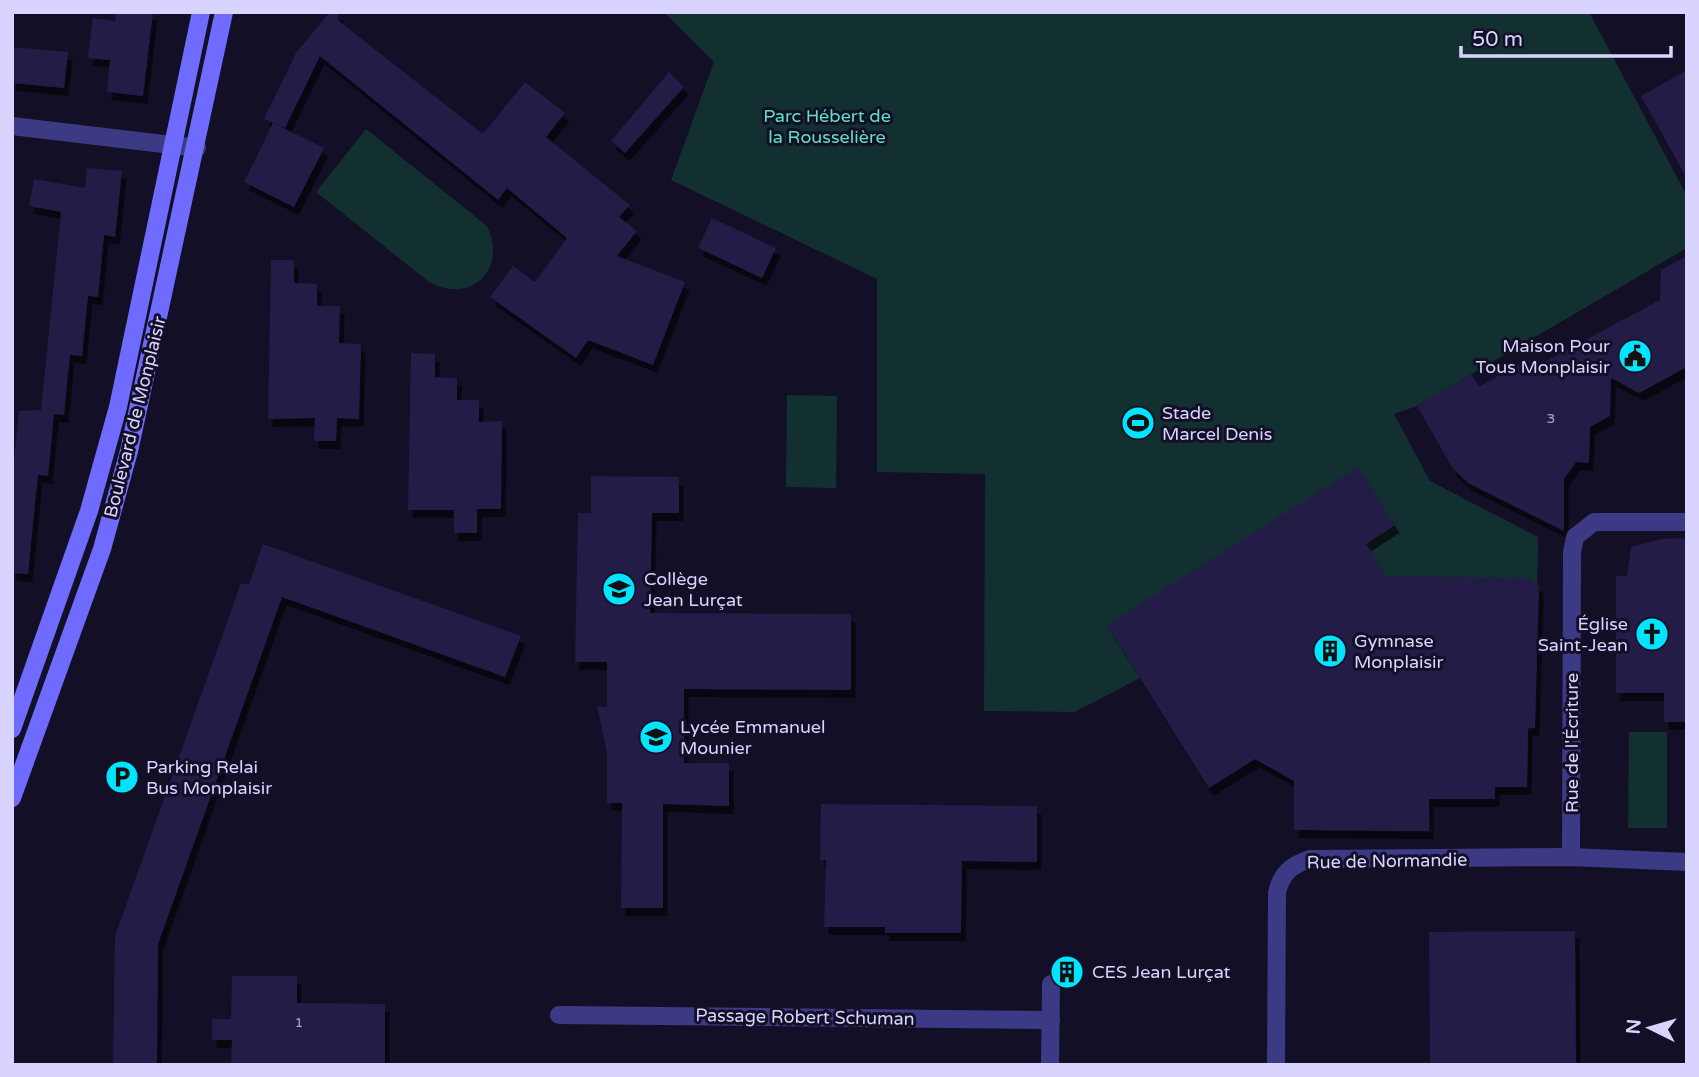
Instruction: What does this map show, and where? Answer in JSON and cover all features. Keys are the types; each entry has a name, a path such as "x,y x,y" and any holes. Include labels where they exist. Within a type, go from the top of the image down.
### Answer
{"main road":[{"name":"Boulevard de Monplaisir","path":"12,730 80,536 110,437 201,12"},
{"name":"Boulevard de Monplaisir","path":"12,798 102,549 129,451 225,17"}],"street":[{"path":"12,126 197,148"},
{"name":"Rue de l'Écriture","path":"1571,857 1572,553 1575,537 1594,522 1687,522"},
{"path":"12,730 34,738"},
{"name":"Rue de Normandie","path":"1276,1065 1277,893 1289,868 1310,859 1571,857 1687,862"},
{"path":"1050,1065 1051,984"},
{"name":"Passage Robert Schuman","path":"559,1015 1051,1020"}],"green space":[{"name":"Stade Marcel Denis","path":"664,12 1589,12 1687,196 1687,248 1417,406 1394,414 1430,481 1538,537 1535,728 1528,732 1527,787 1495,787 1495,799 1429,799 1432,832 1294,830 1294,781 1255,759 1209,788 1140,678 1075,712 984,711 985,474 877,472 877,279 671,180 714,62"},
{"path":"366,129 487,226 493,256 482,279 459,289 444,288 429,282 316,192"},
{"path":"787,395 837,396 836,488 786,487"},
{"path":"1629,732 1667,732 1667,828 1628,828"}],"building":[{"path":"116,12 153,12 143,96 107,92 110,60 88,58 93,18 115,21"},
{"path":"330,12 340,12 337,19 483,134 525,82 565,113 546,137 630,205 619,217 637,231 617,256 685,282 653,365 588,340 576,358 490,297 513,266 535,282 567,238 507,188 498,200 320,56 285,128 264,119 296,53"},
{"path":"12,47 68,52 64,88 12,83"},
{"path":"1687,70 1687,179 1641,96"},
{"path":"669,72 684,87 625,153 611,141"},
{"path":"273,123 324,148 294,207 244,182"},
{"path":"87,168 122,171 115,237 104,235 98,297 88,296 82,356 70,355 64,415 54,414 48,476 38,475 28,574 12,573 12,481 19,411 41,410 61,212 29,206 34,179 85,188"},
{"path":"712,218 776,248 762,278 698,248"},
{"path":"1687,256 1687,367 1639,393 1611,378 1610,416 1590,427 1589,463 1576,462 1564,479 1564,531 1468,483 1453,469 1417,406 1471,374 1479,387 1526,360 1537,366 1660,300 1661,270"},
{"path":"271,260 294,260 294,283 317,284 317,306 340,306 339,343 361,344 359,419 337,418 336,441 314,441 315,418 268,419"},
{"path":"411,353 435,354 435,377 457,378 457,400 479,400 479,422 502,421 501,509 477,509 477,533 454,533 454,510 408,510"},
{"name":"Gymnase Monplaisir","path":"1358,467 1395,525 1366,544 1386,576 1528,578 1539,586 1535,728 1528,728 1527,787 1495,787 1495,799 1429,799 1429,831 1294,830 1294,781 1255,759 1209,788 1107,625"},
{"path":"591,476 679,477 679,513 652,513 650,613 851,614 851,690 684,689 684,763 729,763 729,806 663,804 663,908 621,908 622,803 607,803 607,753 597,706 607,707 607,662 575,662 578,513 591,513"},
{"name":"Église Saint-Jean","path":"1687,538 1687,722 1664,722 1664,693 1616,693 1616,576 1627,576 1631,547 1662,539"},
{"path":"263,544 521,636 505,677 282,597 158,944 157,1065 113,1065 115,936 241,583 249,585"},
{"path":"821,804 1037,806 1037,862 962,861 961,933 885,933 885,927 824,927 826,860 820,860"},
{"path":"1575,931 1576,1065 1430,1065 1429,932"},
{"path":"232,976 297,976 297,1003 385,1004 385,1065 231,1065 232,1040 212,1040 212,1019 231,1019"}],"place":[{"name":"Maison Pour Tous Monplaisir","path":"1635,356"},
{"name":"Stade Marcel Denis","path":"1138,423"},
{"name":"Collège Jean Lurçat","path":"619,589"},
{"name":"Église Saint-Jean","path":"1652,634"},
{"name":"Gymnase Monplaisir","path":"1330,651"},
{"name":"Lycée Emmanuel Mounier","path":"656,737"},
{"name":"Parking Relai Bus Monplaisir","path":"122,777"},
{"name":"CES Jean Lurçat","path":"1067,972"}],"park label":[{"name":"Parc Hébert de la Rousselière","path":"827,126"}]}
